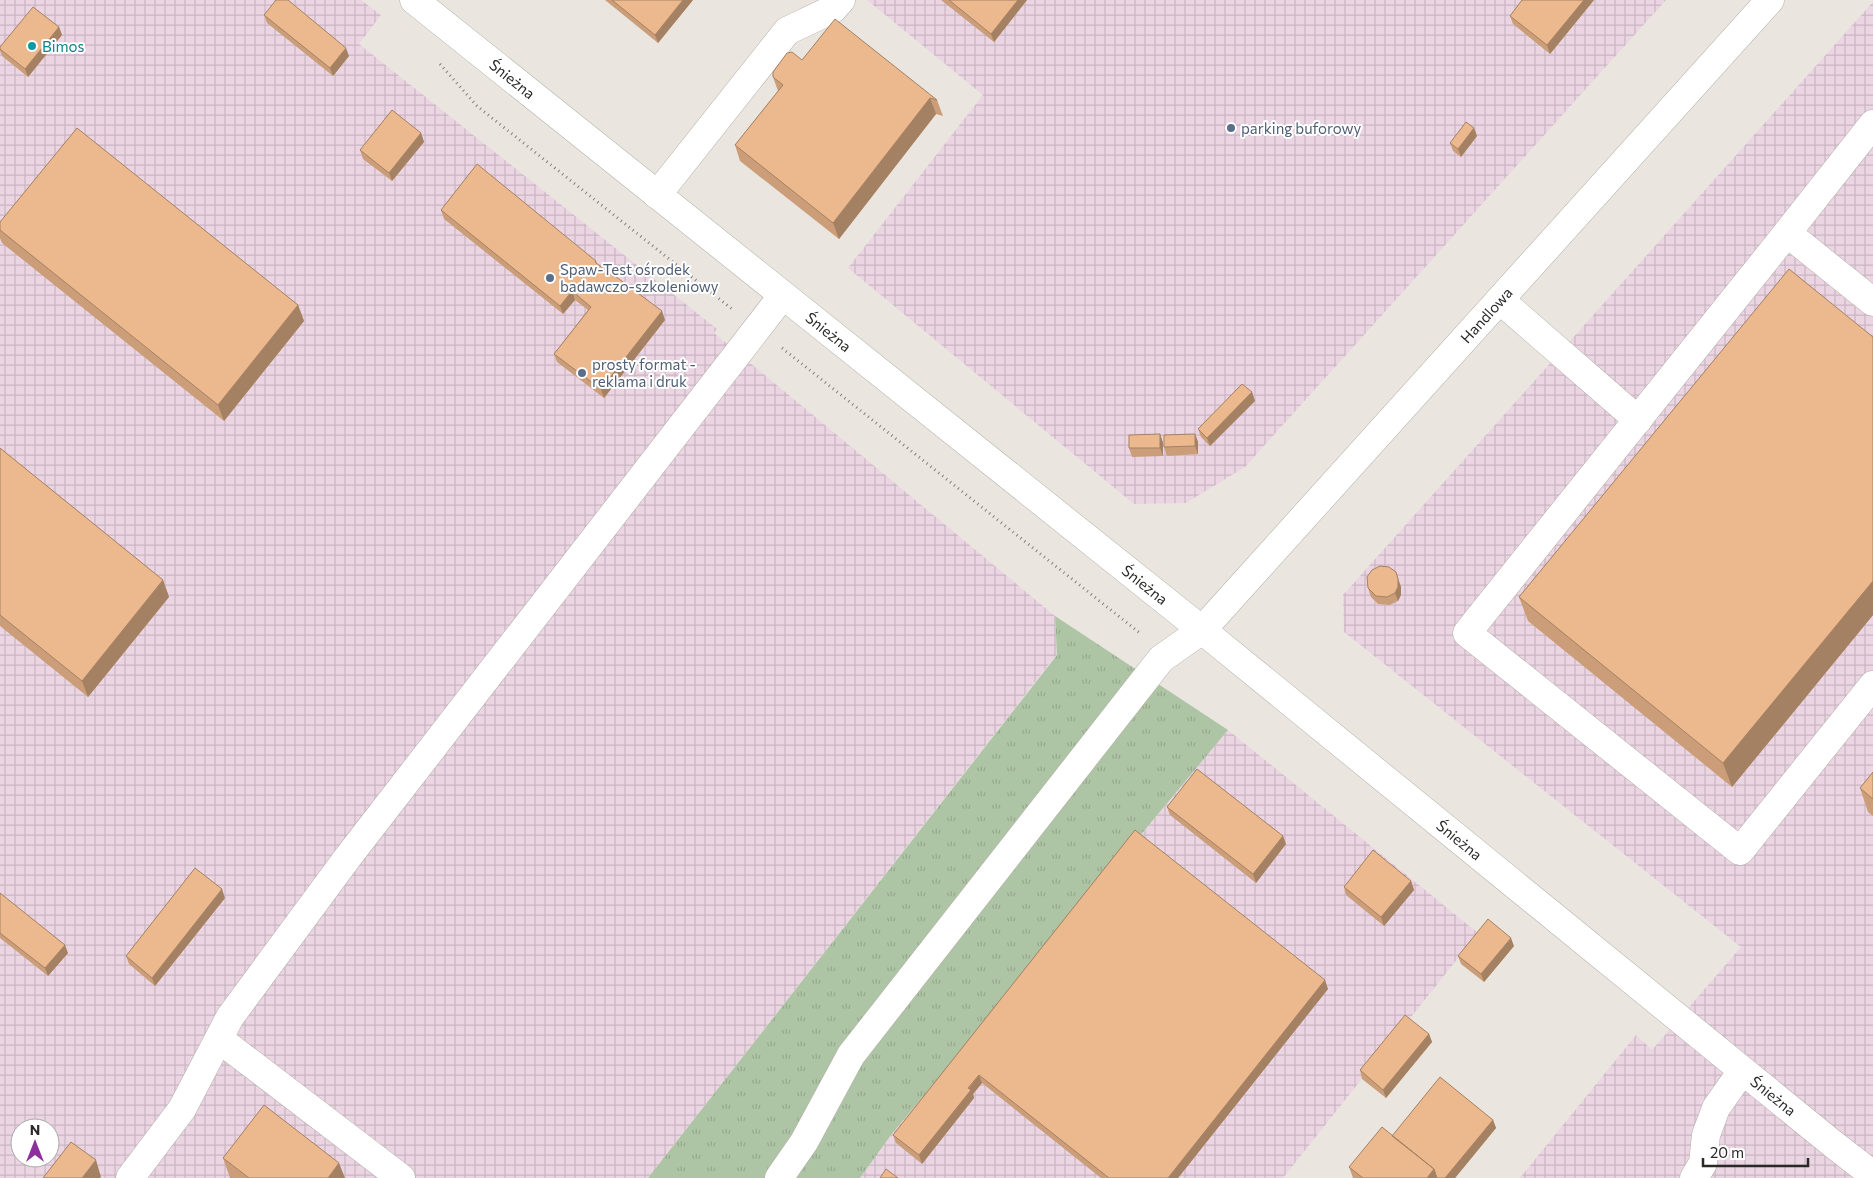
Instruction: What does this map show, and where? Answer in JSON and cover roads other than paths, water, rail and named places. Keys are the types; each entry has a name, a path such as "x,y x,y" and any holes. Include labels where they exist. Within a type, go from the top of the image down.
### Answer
{"street":[{"name":"Śnieżna","path":"414,0 863,361 1202,630 1742,1071 1873,1175"},
{"path":"657,195 787,31 834,9 841,0"},
{"name":"Handlowa","path":"779,1178 804,1142 851,1055 1161,658 1202,630 1770,0"},
{"path":"1873,124 1467,633 1740,851 1873,685"},
{"path":"1787,233 1873,302"},
{"path":"130,1178 182,1109 230,1017 348,857 783,295"},
{"path":"1500,300 1638,420"},
{"path":"219,1039 401,1178"},
{"path":"1694,1178 1703,1162 1706,1134 1716,1108 1742,1071"}],"place":[{"name":"Bimos","path":"32,46"},
{"name":"parking buforowy","path":"1231,128"},
{"name":"Spaw-Test ośrodek badawczo-szkoleniowy","path":"550,278"},
{"name":"prosty format - reklama i druk","path":"582,373"}]}
